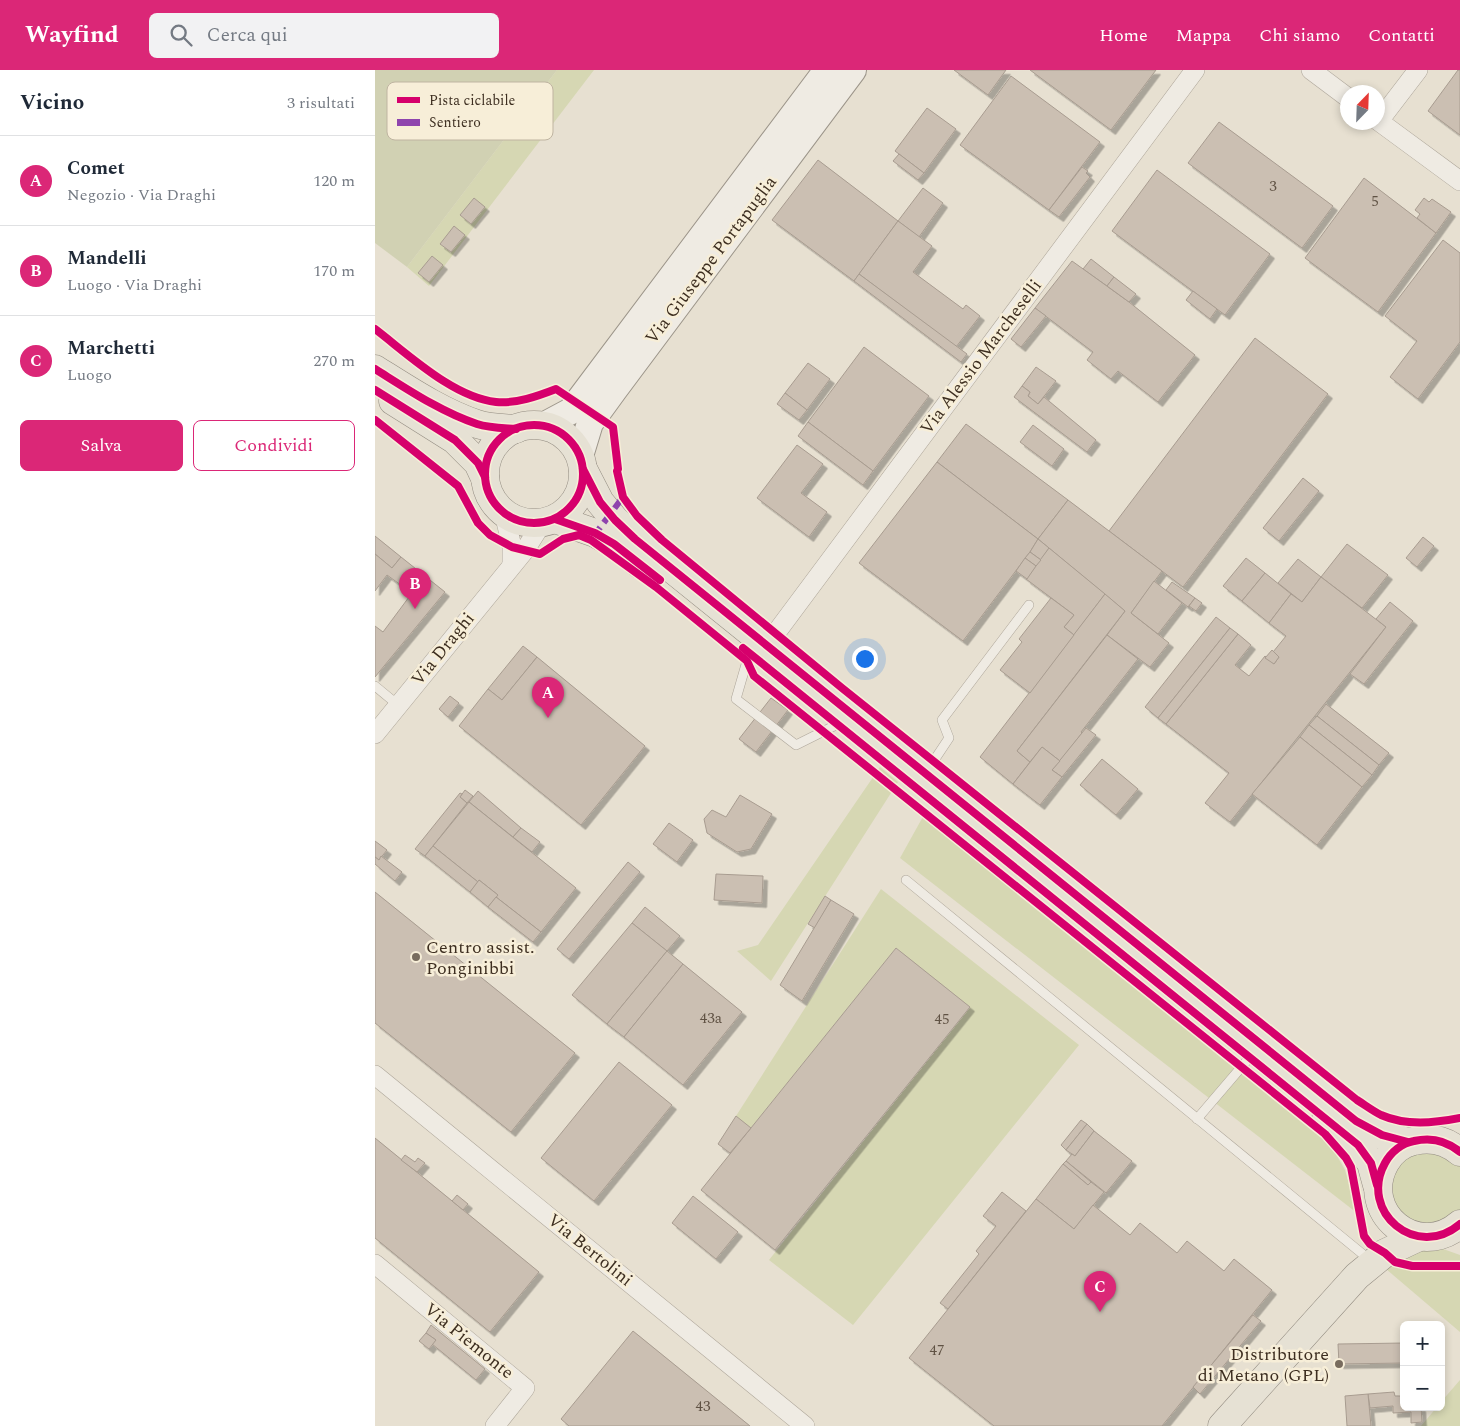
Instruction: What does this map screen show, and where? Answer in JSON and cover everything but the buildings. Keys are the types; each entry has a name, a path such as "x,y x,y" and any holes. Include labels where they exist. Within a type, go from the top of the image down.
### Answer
{"main road":[{"name":"Via Giuseppe Portapuglia","path":"543,426 571,411 827,70"},
{"name":"Via Giuseppe Portapuglia","path":"581,463 590,423 853,70"},
{"path":"375,370 457,416 479,425 515,429 543,426 559,432 571,442 600,502 622,526 758,649 836,725 1358,1145 1371,1163 1377,1185 1378,1198 1383,1211 1392,1223 1405,1232 1444,1235"},
{"path":"375,390 455,440 478,462 489,492 495,503 504,513 522,521 549,521 585,528 614,544 925,773 1356,1122 1382,1135 1408,1142"},
{"path":"485,478 487,463 493,449 503,437 515,429"},
{"path":"549,521 568,510 577,498 582,484 581,463"},
{"path":"1377,1185 1380,1171 1387,1159 1396,1149 1408,1142 1423,1139 1453,1142"},
{"path":"1223,1426 1361,1266 1383,1211"},
{"path":"1361,1266 1385,1253 1444,1235"}],"street":[{"name":"Via Alessio Marcheselli","path":"758,649 1195,70"},
{"path":"1311,70 1340,92"},
{"path":"1385,112 1419,70"},
{"path":"1385,125 1460,181"},
{"path":"504,513 512,547 512,564"},
{"name":"Via Draghi","path":"375,734 549,521"},
{"name":"Via Bertolini","path":"375,1075 805,1426"},
{"name":"Via Piemonte","path":"375,1264 525,1388 495,1426"}],"lane":[{"path":"925,773 949,738 942,720 1029,605"},
{"path":"758,649 736,700 796,746 836,725"},
{"path":"375,686 398,705"},
{"path":"906,880 1197,1119 1361,1266"},
{"path":"1197,1119 1250,1057"}],"green space":[{"path":"375,70 557,70 548,82 387,82 387,140 504,140 407,267 375,243"},
{"path":"557,70 594,70 553,124 553,82 548,82"},
{"path":"504,140 541,140 429,286 407,267"},
{"path":"880,767 898,782 771,981 737,951 758,945"},
{"path":"925,813 1324,1133 1345,1170 1357,1213 900,858"},
{"path":"881,889 1079,1045 853,1325 769,1260 970,1007 896,948 751,1128 736,1116"},
{"path":"1418,1145 1460,1159 1460,1216 1430,1231 1392,1213 1387,1172"},
{"path":"1432,1245 1460,1255 1460,1332 1379,1263"},
{"path":"1460,1380 1460,1426 1421,1426 1434,1411 1445,1411 1445,1397"}],"marked path":[{"path":"593,537 623,497"}],"cycle path":[{"path":"375,329 432,373 464,392 496,402 511,402 527,399 556,389 613,427 617,471 623,497 637,516 662,540 842,688 1357,1100 1381,1115 1400,1121 1430,1122 1460,1118"},
{"path":"375,369 424,399 464,419 496,428 516,429"},
{"path":"375,390 455,440 478,463 485,477"},
{"path":"375,420 458,486 478,523 490,535 512,547 540,554 563,539 579,535 591,540 656,587 747,661 754,676 1325,1134 1346,1158 1351,1167 1364,1236 1370,1244 1395,1262 1412,1266 1460,1266"},
{"path":"534,425 553,429 568,440 579,455 583,474 579,493 568,508 553,519 534,523 515,519 500,508 489,493 485,474 489,455 500,440 515,429 534,425"},
{"path":"583,469 600,502 635,539 1356,1121 1382,1135 1408,1142"},
{"path":"555,519 595,533 614,544 660,580"},
{"path":"743,648 1358,1145 1371,1163 1377,1185"},
{"path":"1460,1152 1450,1145 1439,1141 1427,1139 1410,1142 1401,1146 1390,1155 1379,1181 1379,1198 1386,1214 1396,1226 1410,1234 1426,1237 1443,1234 1460,1224"}],"place":[{"name":"Mandelli","path":"415,609"},
{"name":"Comet","path":"548,718"},
{"name":"Centro assist. Ponginibbi","path":"416,957"},
{"name":"Marchetti","path":"1100,1312"},
{"name":"Distributore di Metano (GPL)","path":"1339,1364"}]}
